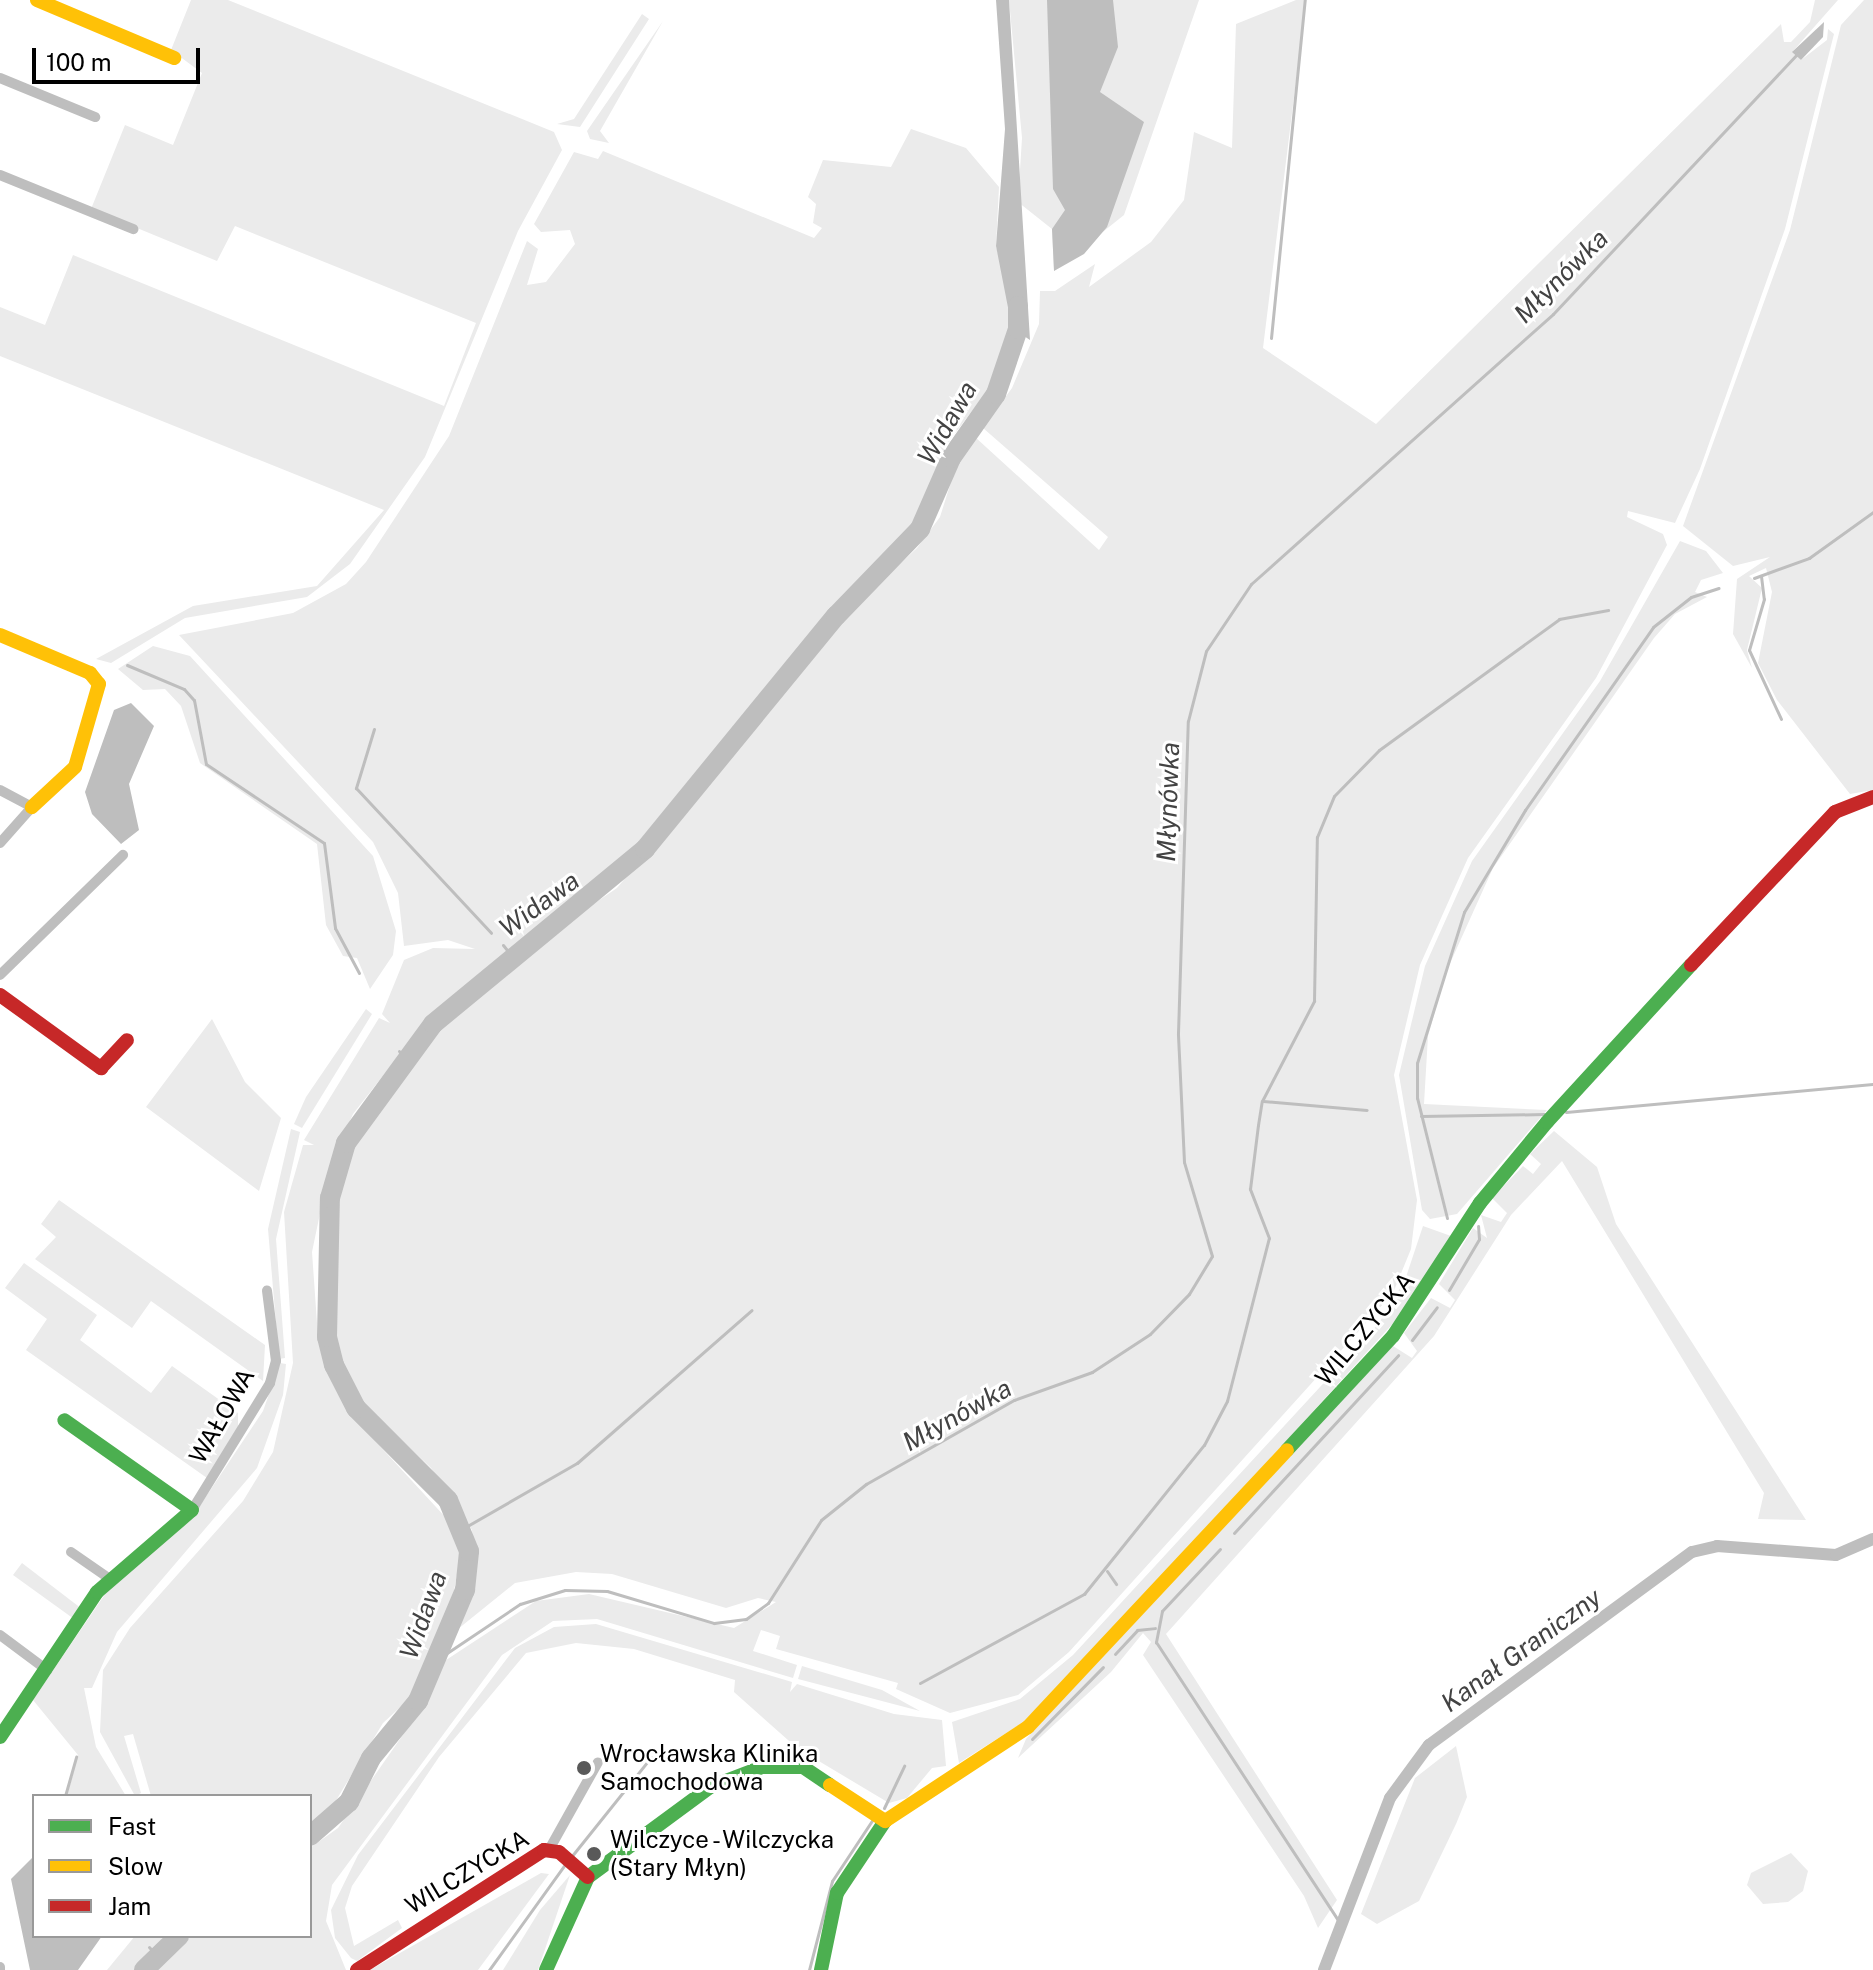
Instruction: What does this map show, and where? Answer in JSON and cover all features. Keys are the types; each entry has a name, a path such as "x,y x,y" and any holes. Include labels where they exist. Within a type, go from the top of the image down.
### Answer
{"street":[{"path":"37,0 174,58"},
{"path":"0,78 95,117"},
{"path":"0,175 133,229"},
{"path":"0,635 90,673 99,692 75,767 32,807 0,843"},
{"path":"0,790 32,807"},
{"name":"WILCZYCKA","path":"821,1970 837,1893 885,1821 990,1757 1065,1691 1393,1336 1480,1203 1547,1122 1806,839 1835,812 1873,797"},
{"path":"0,975 112,862 123,855"},
{"path":"0,995 101,1068 127,1040"},
{"name":"WAŁOWA","path":"0,1737 110,1579 192,1510 270,1383 276,1361 267,1291"},
{"path":"64,1420 192,1510"},
{"path":"71,1552 110,1579"},
{"path":"0,1635 47,1670"},
{"path":"554,1850 598,1762"},
{"path":"546,1970 583,1872 710,1787 762,1767 783,1764 820,1773 885,1821"},
{"name":"WILCZYCKA","path":"357,1970 554,1850 583,1872"}],"shaded area":[{"path":"191,0 228,0 554,132 562,150 518,231 425,457 350,564 307,597 185,618 111,663 96,659 193,606 317,586 384,510 0,356 0,307 45,325 73,255 444,406 476,323 235,226 217,261 91,209 125,125 173,145 202,73 171,50"},
{"path":"996,0 1009,0 1030,340 1012,328 996,246 1005,129"},
{"path":"1009,0 1199,0 1124,215 1054,271 1052,229 1018,202 1022,138"},
{"path":"1047,0 1113,0 1118,47 1100,92 1144,122 1107,227 1084,254 1054,271 1052,229 1065,210 1053,189"},
{"path":"1296,0 1305,0 1263,348 1376,424 1781,24 1784,42 1791,42 1810,22 1815,0 1838,0 1793,51 1801,60 1827,40 1828,29 1834,34 1785,229 1700,469 1675,523 1628,511 1627,517 1663,534 1667,545 1596,678 1468,858 1420,965 1394,1075 1417,1200 1411,1249 1393,1293 1069,1652 1018,1695 950,1713 896,1689 898,1683 776,1649 780,1636 761,1630 753,1651 797,1665 793,1678 597,1619 553,1621 502,1655 332,1885 326,1921 346,1970 156,1970 189,1938 312,1938 312,1847 338,1828 414,1719 443,1662 536,1601 589,1594 734,1628 776,1602 758,1598 726,1608 612,1574 576,1572 515,1583 458,1629 476,1579 472,1530 431,1468 361,1401 335,1345 331,1261 344,1171 355,1138 440,1030 548,935 617,888 853,608 917,548 940,517 956,466 975,437 1099,550 1108,537 983,428 1012,388 1039,324 1040,291 1055,291 1095,264 1089,287 1151,242 1184,200 1194,132 1232,148 1236,24"},
{"path":"1864,0 1873,0 1873,790 1850,794 1777,700 1758,663 1772,592 1766,568 1749,576 1762,588 1747,650 1752,668 1733,634 1737,579 1770,557 1733,566 1683,526 1790,230 1841,25"},
{"path":"642,14 649,19 580,127 557,124 574,119"},
{"path":"663,21 600,131 609,143 590,139 587,131"},
{"path":"1824,22 1823,37 1801,60 1792,52"},
{"path":"911,129 966,148 999,187 996,246 1013,315 993,383 950,440 919,517 846,592 634,847 428,1018 353,1114 330,1165 312,1252 318,1337 353,1417 448,1520 461,1553 450,1612 408,1700 383,1723 329,1812 312,1823 312,1794 150,1794 133,1734 124,1736 141,1793 134,1794 100,1732 103,1670 130,1628 243,1501 273,1452 293,1363 284,1212 303,1145 314,1145 304,1140 379,1018 390,1023 382,1014 404,960 433,948 475,949 448,940 404,946 398,893 373,842 179,635 293,613 346,584 366,562 449,436 527,241 538,249 527,285 546,282 575,244 570,230 541,232 534,224 574,152 598,159 603,151 814,238 822,228 813,223 816,204 808,197 823,160 891,167"},
{"path":"1680,541 1706,551 1723,573 1701,580 1695,592 1707,597 1675,614 1654,638 1493,868 1447,970 1428,1036 1424,1104 1547,1110 1457,1214 1430,1219 1422,1210 1399,1075 1425,966 1472,861 1600,681"},
{"path":"153,646 190,656 373,856 396,931 393,955 370,989 357,958 343,956 326,925 317,844 200,763 181,706 165,689 143,690 118,669"},
{"path":"131,703 154,726 129,784 139,830 121,844 92,814 85,792 114,710"},
{"path":"366,1009 372,1014 302,1128 294,1124 306,1097"},
{"path":"212,1019 245,1082 281,1118 259,1191 146,1107"},
{"path":"291,1129 300,1132 276,1239 285,1358 279,1359 268,1229"},
{"path":"1554,1131 1597,1167 1616,1224 1806,1520 1758,1519 1764,1493 1562,1161 1511,1215 1434,1336 1166,1634 1337,1900 1318,1928 1304,1896 1143,1655 1151,1642 1143,1633 1111,1672 1018,1758 1026,1739 1393,1346 1412,1358 1417,1351 1404,1333 1431,1298 1450,1308 1455,1300 1439,1284 1473,1228 1487,1238 1481,1215 1501,1222 1507,1213 1492,1198 1523,1166 1533,1174 1541,1164 1530,1154"},
{"path":"59,1200 265,1345 263,1381 151,1301 132,1328 35,1259 56,1237 41,1224"},
{"path":"1423,1226 1451,1236 1407,1308 1106,1639 1022,1723 959,1763 952,1722 1020,1699 1073,1655 1379,1323 1405,1280"},
{"path":"24,1263 97,1315 80,1340 151,1393 172,1366 238,1413 238,1430 207,1478 26,1350 47,1319 5,1288"},
{"path":"280,1363 286,1364 283,1395 257,1468 117,1632 92,1688 84,1688 96,1747 125,1794 68,1794 78,1755 33,1700 116,1578 197,1510 263,1411"},
{"path":"22,1563 82,1609 74,1619 13,1575"},
{"path":"596,1624 792,1682 790,1692 797,1684 894,1714 942,1720 946,1766 932,1768 907,1798 889,1803 797,1748 734,1692 735,1680 634,1649 576,1643 526,1653 439,1757 352,1886 345,1908 354,1946 398,1920 402,1928 357,1961 351,1958 335,1938 331,1910 358,1855 515,1648 554,1627"},
{"path":"802,1666 882,1690 920,1711 798,1679"},
{"path":"1456,1746 1467,1797 1456,1824 1419,1901 1377,1924 1361,1914 1415,1778"},
{"path":"1791,1853 1808,1871 1803,1891 1788,1902 1763,1904 1747,1885 1751,1873"},
{"path":"32,1858 32,1938 101,1938 78,1970 30,1970 11,1879"},
{"path":"541,1873 549,1874 478,1970 370,1970"},
{"path":"570,1875 538,1970 503,1970 540,1910"},
{"path":"133,1938 162,1938 137,1970 107,1970"}],"waterway":[{"path":"1271,338 1305,0"},
{"name":"Młynówka","path":"438,1659 520,1604 565,1590 607,1591 714,1623 746,1619 768,1603 821,1520 866,1484 1014,1400 1092,1372 1150,1334 1189,1294 1212,1256 1184,1162 1178,1033 1188,721 1206,651 1251,584 1553,314 1798,53"},
{"name":"Widawa","path":"312,1834 349,1802 371,1758 418,1701 465,1590 469,1551 448,1500 356,1408 334,1365 327,1337 330,1198 346,1143 433,1024 645,849 836,616 920,529 951,458 996,394 1018,329 1018,306"},
{"path":"1754,578 1809,558 1873,512"},
{"path":"1761,576 1764,599 1749,650 1781,719"},
{"path":"1447,1218 1417,1098 1417,1063 1464,912 1525,810 1653,627 1691,597 1719,588"},
{"path":"920,1683 1084,1594 1204,1445 1227,1401 1269,1238 1250,1189 1262,1101 1314,1001 1317,837 1334,796 1379,750 1559,619 1608,610"},
{"path":"127,665 184,689 194,700 206,764 324,843 335,928 359,973"},
{"path":"374,729 356,788 491,933"},
{"path":"503,945 511,955"},
{"path":"399,1051 407,1063"},
{"path":"1566,1112 1873,1084"},
{"path":"1263,1101 1367,1110"},
{"path":"1421,1116 1544,1114"},
{"path":"1449,1290 1479,1239 1478,1226"},
{"path":"1412,1340 1437,1307"},
{"path":"462,1529 577,1463 752,1310"},
{"path":"1234,1533 1398,1355"},
{"name":"Kanał Graniczny","path":"1324,1970 1390,1798 1429,1745 1692,1552 1717,1546 1836,1555 1873,1539"},
{"path":"1220,1549 1162,1611 1156,1642 1342,1926"},
{"path":"1107,1571 1116,1584"},
{"path":"1115,1654 1137,1630 1155,1628"},
{"path":"1032,1739 1103,1667"},
{"path":"66,1794 76,1757"},
{"name":"Młynówka","path":"571,1857 651,1757"},
{"path":"884,1808 904,1766"},
{"path":"809,1970 832,1881 873,1819"},
{"name":"Młynówka","path":"489,1970 566,1863"},
{"name":"Widawa","path":"144,1970 177,1938"},
{"path":"149,1947 157,1956"}],"traffic: fast":[{"path":"1287,1450 1393,1336 1480,1203 1547,1122 1691,965"},
{"path":"0,1737 97,1592 192,1510 64,1420"},
{"path":"546,1970 588,1877 710,1787 762,1767 803,1767 830,1785"},
{"path":"821,1970 837,1893 885,1821"}],"traffic: slow":[{"path":"37,0 174,58"},
{"path":"0,635 90,673 99,684 75,767 32,807"},
{"path":"830,1785 885,1821 1028,1727 1287,1450"}],"traffic: jam":[{"path":"1691,965 1835,812 1873,797"},
{"path":"0,995 101,1068 127,1040"},
{"path":"357,1970 544,1850 559,1852 588,1877"}],"place":[{"name":"Wrocławska Klinika Samochodowa","path":"584,1768"},
{"name":"Wilczyce - Wilczycka (Stary Młyn)","path":"594,1854"}]}
